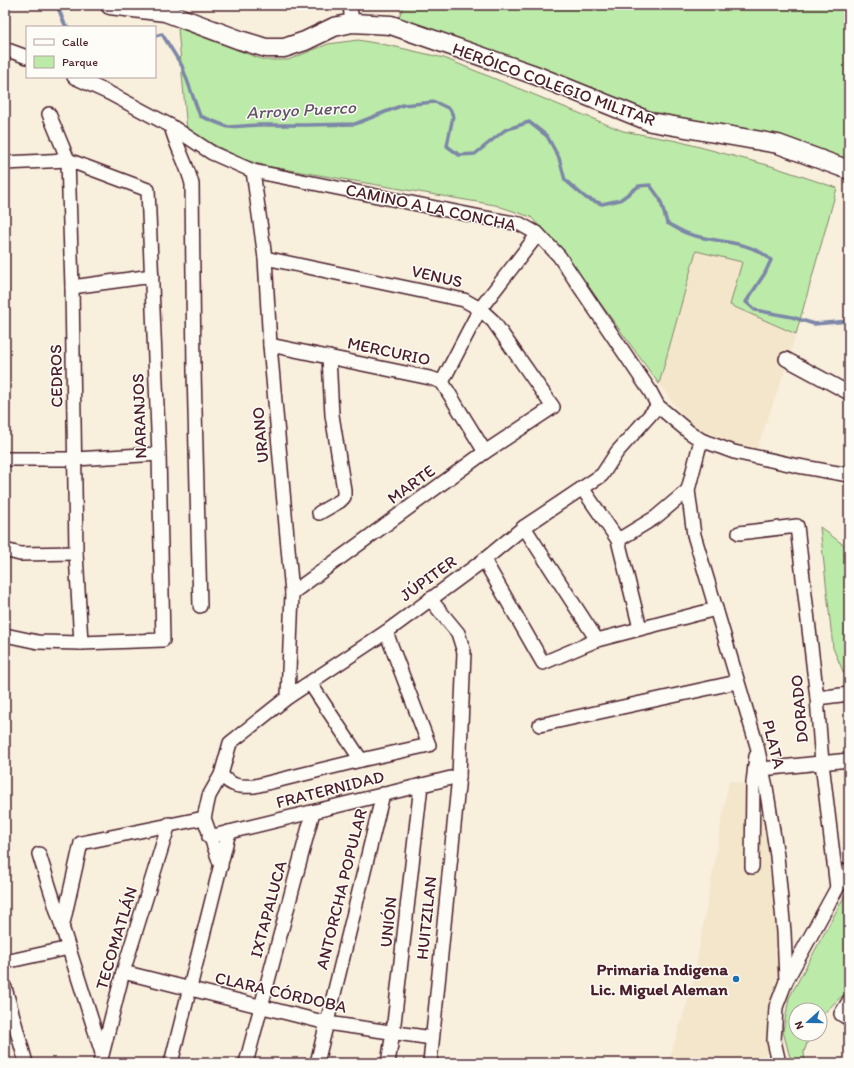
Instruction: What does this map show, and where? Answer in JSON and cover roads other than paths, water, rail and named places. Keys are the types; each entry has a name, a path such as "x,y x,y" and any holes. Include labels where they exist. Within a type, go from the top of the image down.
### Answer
{"street":[{"path":"110,5 165,12 266,48 284,48 305,41 334,27 352,23 350,5"},
{"name":"HERÓICO COLEGIO MILITAR","path":"352,23 391,25 534,76 651,122 778,144 849,170"},
{"path":"5,49 26,57"},
{"name":"CAMINO A LA CONCHA","path":"76,78 109,93 171,126 212,153 253,171 520,224 538,234 559,256 650,391 658,406 689,432 701,440 734,452 849,475"},
{"name":"CEDROS","path":"48,114 68,160 76,460 76,553 81,643"},
{"path":"171,126 175,142 189,173 192,184 194,371 200,606"},
{"path":"5,163 68,160"},
{"name":"NARANJOS","path":"68,160 148,190 159,454 163,640 81,643"},
{"name":"URANO","path":"253,171 265,258 270,345 292,593 288,697"},
{"path":"442,382 480,309 538,234"},
{"name":"VENUS","path":"265,258 464,300 480,309 493,321 553,407"},
{"path":"72,287 152,276"},
{"name":"MERCURIO","path":"270,345 430,378 442,382 485,452"},
{"path":"319,513 340,501 344,497 332,415 329,357"},
{"path":"786,359 849,393"},
{"name":"JÚPITER","path":"204,818 209,796 221,775 230,743 288,697 386,632 484,560 524,527 602,475 617,452 658,406"},
{"name":"MARTE","path":"292,593 485,452 553,407"},
{"name":"PLATA","path":"701,440 688,490 694,535 757,746 777,856 784,932 786,981 776,1007 774,1041 779,1063"},
{"path":"5,459 76,460 159,454"},
{"path":"582,488 618,540 640,628"},
{"path":"618,540 656,517 688,490"},
{"name":"DORADO","path":"739,533 797,526 837,888"},
{"path":"524,527 596,640"},
{"path":"5,550 20,554 76,553"},
{"path":"484,560 543,662 596,640 716,609"},
{"name":"HUITZILAN","path":"430,599 458,633 464,652 459,776 430,1063"},
{"path":"221,775 229,783 240,786 255,786 361,760 429,746 386,632"},
{"path":"5,635 38,642 81,643"},
{"path":"310,682 361,760"},
{"path":"540,725 737,682"},
{"path":"817,698 849,694"},
{"path":"752,867 752,783 757,746"},
{"path":"762,769 849,760"},
{"name":"FRATERNIDAD","path":"209,837 459,776"},
{"name":"UNIÓN","path":"388,1063 393,1032 421,785"},
{"name":"ANTORCHA POPULAR","path":"317,1063 383,794"},
{"name":"IXTAPALUCA","path":"246,1063 313,812"},
{"path":"62,928 82,843 204,818 209,837 221,866"},
{"name":"TECOMATLÁN","path":"101,1058 123,972 169,824"},
{"path":"171,1063 229,832"},
{"path":"39,854 69,948 101,1058"},
{"path":"786,981 849,869"},
{"path":"5,962 69,948"},
{"name":"CLARA CÓRDOBA","path":"123,972 327,1023 432,1038"},
{"path":"5,988 26,1063"},
{"path":"845,1016 849,1001"}],"waterway":[{"name":"Arroyo Puerco","path":"57,5 66,26"},
{"name":"Arroyo Puerco","path":"156,36 162,34 182,66 200,116 228,127 258,125 355,124 403,105 435,102 450,109 453,116 447,146 459,155 475,154 505,130 529,122 547,136 559,158 565,180 586,198 602,204 620,200 639,186 650,185 660,199 667,223 682,231 702,238 744,245 763,254 771,260 765,273 746,302 755,310 792,317 814,324 849,321"}],"place":[{"name":"Primaria Indigena Lic. Miguel Aleman","path":"736,979"}]}
